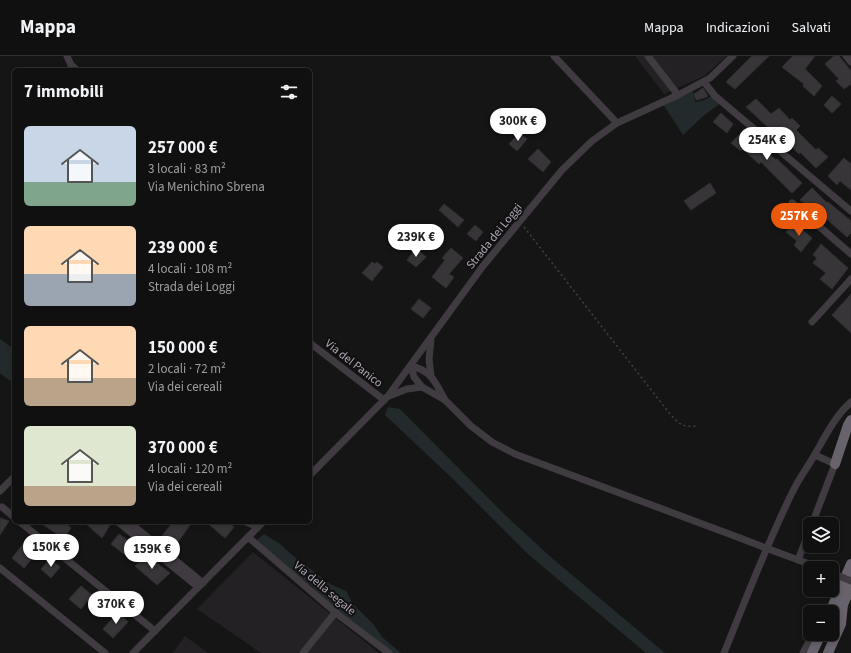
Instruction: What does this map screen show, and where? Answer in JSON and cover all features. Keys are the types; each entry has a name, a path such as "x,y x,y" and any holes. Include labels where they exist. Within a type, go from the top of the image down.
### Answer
{"highway":[{"path":"835,464 851,420"},
{"path":"839,592 851,564"},
{"path":"839,613 851,587"},
{"path":"828,653 841,624 843,604"},
{"path":"812,653 818,641"},
{"path":"822,653 827,641"}],"street":[{"path":"67,56 71,65 75,68"},
{"path":"554,56 617,123"},
{"path":"648,56 678,95"},
{"name":"Strada dei Loggi","path":"312,473 386,398 431,339 483,266 562,170 592,141 617,123 704,82 733,56"},
{"path":"846,56 851,62"},
{"path":"704,82 715,96 851,211"},
{"path":"792,203 851,254"},
{"path":"812,322 851,279"},
{"path":"431,339 429,359 431,376 445,400 471,426 492,442 515,454 803,562"},
{"name":"Via del Panico","path":"312,344 386,398"},
{"path":"411,366 421,369 431,376"},
{"path":"411,366 414,377 422,387 445,400"},
{"path":"386,398 407,388 422,387"},
{"path":"724,653 769,543 794,489 815,456 831,426 843,409 851,402"},
{"path":"815,456 835,464 815,517"},
{"path":"0,491 12,479"},
{"path":"2,507 12,515"},
{"path":"22,524 155,631"},
{"path":"121,524 201,585"},
{"path":"131,524 201,585"},
{"path":"133,653 261,525"},
{"name":"Via della segale","path":"248,537 335,613 389,653"},
{"path":"798,560 803,547"},
{"path":"0,568 105,653"},
{"path":"839,576 851,580"},
{"path":"303,653 335,613"},
{"path":"803,653 809,641"}],"path":[{"path":"518,224 526,229 670,414 681,425 687,427 698,426"}],"shaded area":[{"path":"635,56 727,56 704,76 664,94"},
{"path":"693,91 695,102 705,100 711,96 719,104 702,117 683,135 663,104"},
{"path":"0,339 12,348 12,382 0,373"},
{"path":"388,407 400,409 505,515 553,559 665,653 646,653 529,555 453,479 385,415"},
{"path":"264,534 280,544 330,584 346,591 353,604 374,625 382,637 401,653 383,653 368,642 351,623 326,602 313,587 276,559 257,540"},
{"path":"253,552 379,653 261,653 197,609"},
{"path":"185,636 208,653 173,653"}],"building":[{"path":"752,56 769,56 735,89 726,82"},
{"path":"793,56 815,56 805,69 822,86 814,96 803,86 804,84 782,67"},
{"path":"834,56 839,56 851,71 851,84 844,89 836,81 839,79 825,64"},
{"path":"703,88 708,96 696,100 694,94"},
{"path":"832,96 841,104 832,113 824,105"},
{"path":"756,99 771,114 779,108 790,120 792,118 800,126 796,130 816,150 818,148 828,157 816,168 800,152 799,154 785,140 784,142 746,107"},
{"path":"721,113 733,124 727,133 713,122"},
{"path":"743,131 776,160 777,159 802,183 792,193 761,162 759,164 743,149 741,151 731,143"},
{"path":"519,133 527,139 517,151 509,144"},
{"path":"538,149 551,162 543,172 528,159"},
{"path":"844,158 851,164 851,190 840,181 837,185 828,176"},
{"path":"710,183 716,193 691,210 684,201"},
{"path":"812,188 827,203 828,202 851,221 851,233 847,237 813,207 812,209 800,200"},
{"path":"444,204 464,220 458,227 439,210"},
{"path":"794,223 812,238 801,252 794,245 797,241 786,232"},
{"path":"475,225 483,232 476,241 467,234"},
{"path":"821,244 848,268 832,289 820,279 826,273 813,263 817,258 813,255"},
{"path":"416,248 426,257 416,267 407,260"},
{"path":"451,248 463,258 449,274 454,277 446,288 432,277 445,260 442,258"},
{"path":"372,262 375,264 377,262 383,267 372,281 362,273"},
{"path":"851,294 851,333 832,315"},
{"path":"419,299 431,308 423,318 411,309"},
{"path":"0,518 9,521 0,535"},
{"path":"42,524 66,524 71,528 63,538"},
{"path":"86,524 109,524 110,525 102,538"},
{"path":"171,524 190,525 175,546 162,536"},
{"path":"208,524 230,524 234,527 225,538"},
{"path":"119,534 137,547 129,558 111,544"},
{"path":"28,538 41,548 24,568 12,558"},
{"path":"146,555 170,573 157,585 135,566"},
{"path":"50,559 60,567 51,578 41,569"},
{"path":"81,586 92,595 81,609 69,599"},
{"path":"118,612 128,622 113,638 103,629"}]}
